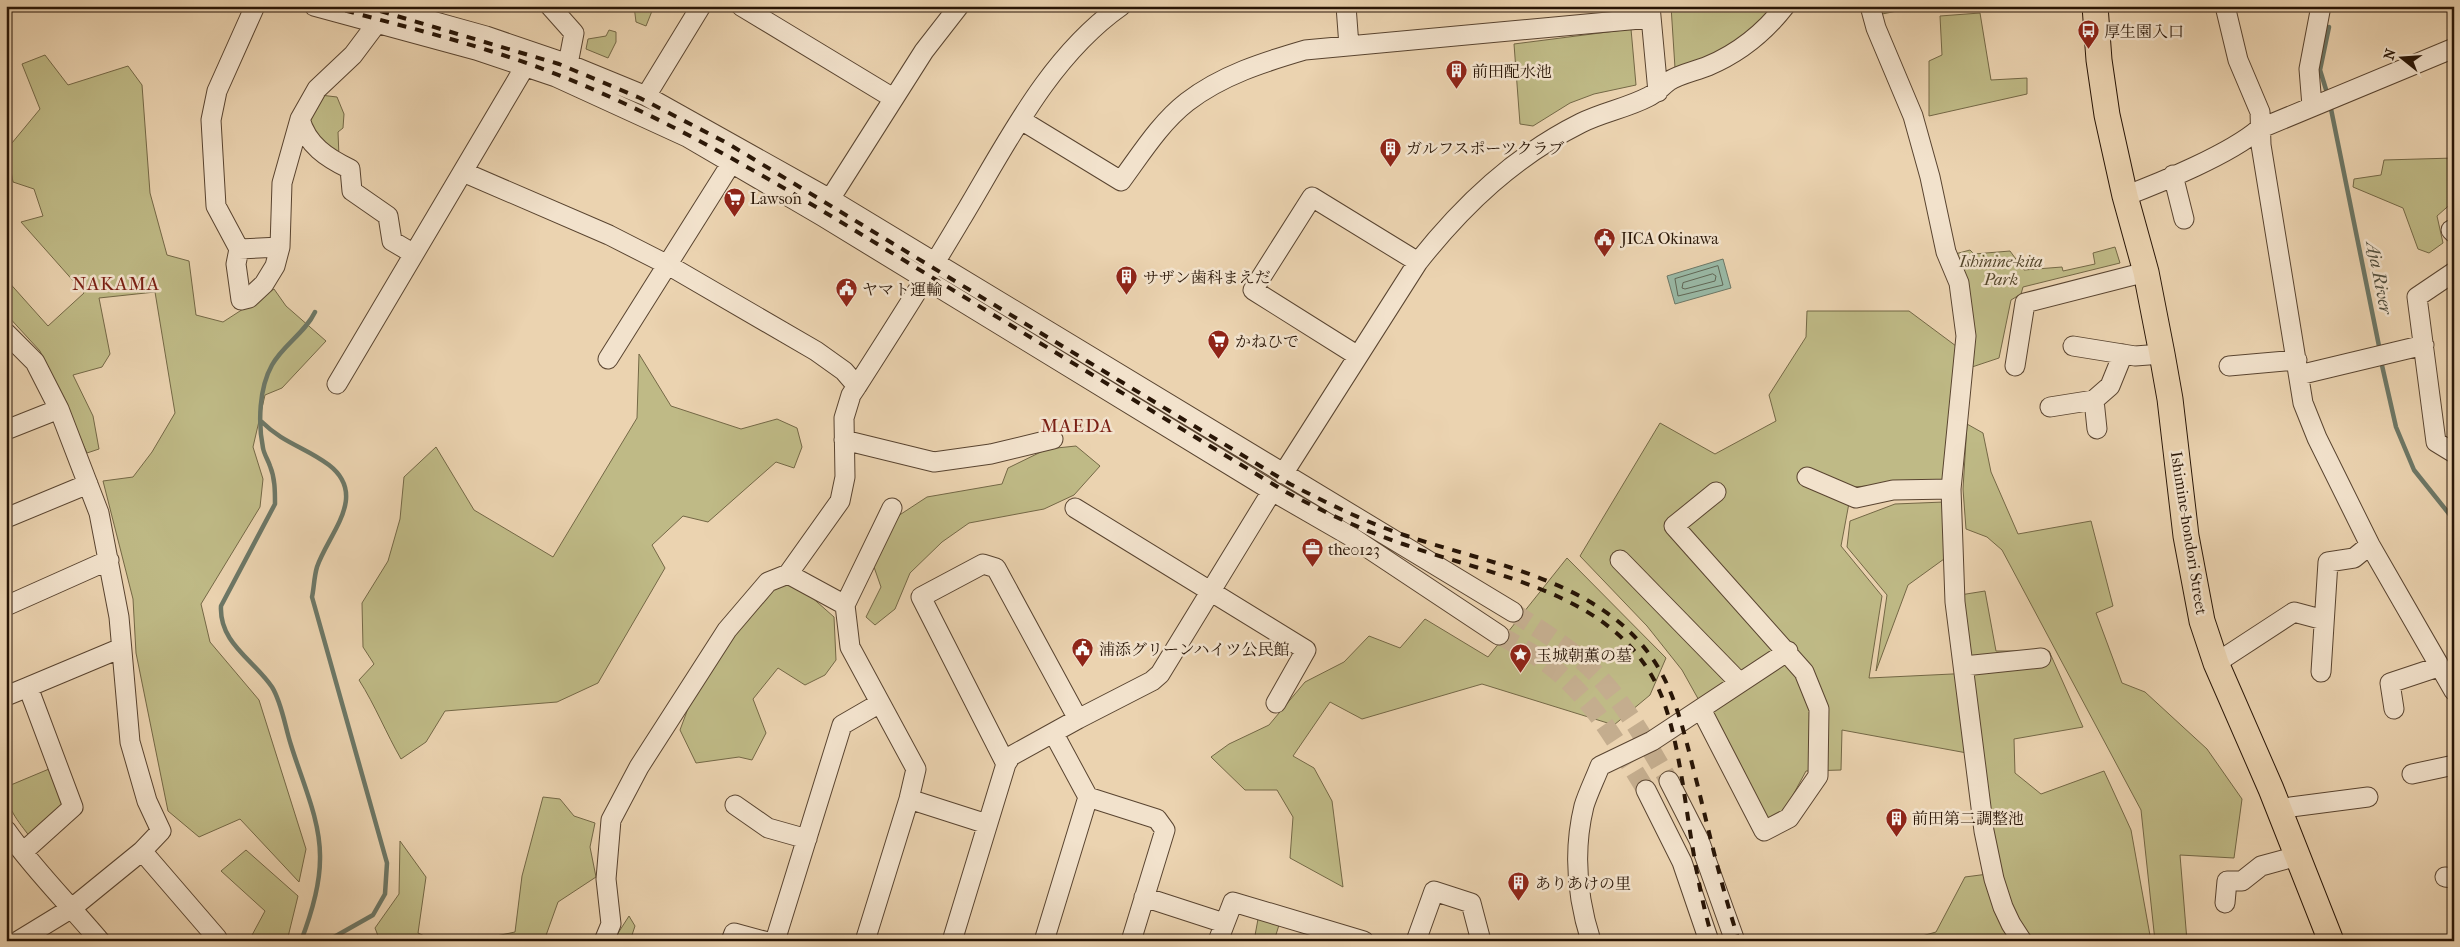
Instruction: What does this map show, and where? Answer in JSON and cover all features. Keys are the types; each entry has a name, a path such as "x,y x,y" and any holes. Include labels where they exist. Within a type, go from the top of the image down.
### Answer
{"main road":[{"name":"Ishimine-hondori Street","path":"2095,6 2103,89 2125,196 2146,272 2162,354 2192,572 2202,621 2216,664 2271,789 2330,941"}],"street":[{"path":"255,6 217,91 211,120 216,206 239,249 236,264 241,300 249,298 264,284 276,266 280,247 282,182 300,119 318,90 352,55 378,15"},
{"path":"314,6 378,15 476,50 568,64 646,96 830,200 1513,612"},
{"path":"550,6 574,33 568,64"},
{"path":"646,96 701,6"},
{"path":"741,6 893,98"},
{"path":"830,200 924,51 959,6"},
{"path":"604,941 612,924 606,879 611,820 639,767 727,630 768,582 788,574 840,501 845,477 844,418 851,395 935,263 1038,94 1076,48 1098,25 1121,6"},
{"path":"1346,6 1349,46"},
{"path":"1283,474 1418,262 1440,234 1476,196 1516,163 1582,122 1648,98 1658,92 1669,81 1710,66 1747,45 1762,33 1784,6"},
{"path":"1870,6 1876,28 1913,116 1930,174 1946,252 1959,283 1966,336 1951,489 1955,602 1984,832 1994,879 2011,924 2022,941"},
{"path":"2225,6 2238,60 2260,112 2259,129 2303,403 2317,438 2370,545 2438,667 2453,686"},
{"path":"2321,6 2309,68 2324,102"},
{"path":"1021,120 1121,181 1158,132 1186,102 1224,78 1265,62 1305,50 1650,12 1658,92"},
{"path":"2125,196 2248,138 2259,129 2454,48"},
{"path":"529,59 564,80 687,137 732,162 1272,491 1350,536 1498,634"},
{"path":"337,384 529,59"},
{"path":"300,119 304,132 325,157 350,169 352,191 388,216 392,241 414,254"},
{"path":"608,360 732,162"},
{"path":"463,172 609,235 668,265 816,351 844,372 857,386"},
{"path":"2173,175 2184,219"},
{"path":"1358,356 1253,290 1312,197 1418,262"},
{"path":"239,249 280,247"},
{"path":"2015,366 2025,303 2146,272"},
{"path":"2454,272 2417,297 2436,442 2454,453"},
{"path":"6,333 35,362 59,409 99,513 119,616 130,742 147,801 161,831 142,851 72,908 18,941"},
{"path":"2229,366 2298,368 2370,358 2424,345"},
{"path":"2073,346 2123,354 2151,356 2162,354"},
{"path":"2050,407 2094,400 2110,386 2123,354"},
{"path":"2094,400 2097,429"},
{"path":"6,430 59,409"},
{"path":"844,440 934,462 991,454 1053,439"},
{"path":"1807,477 1856,498 1893,490 1951,489"},
{"path":"6,518 88,484"},
{"path":"952,941 1006,764 1011,756 1152,681 1160,674 1272,491"},
{"path":"1701,708 1764,832 1789,818 1818,776 1819,709 1804,672 1674,526 1716,492"},
{"path":"864,941 909,798 916,769 850,647 845,605 892,508"},
{"path":"1075,508 1306,650 1276,703"},
{"path":"2321,672 2328,562 2354,558 2370,545"},
{"path":"6,606 109,560"},
{"path":"1620,560 1740,682"},
{"path":"1006,764 921,597 983,564 996,568 1078,719"},
{"path":"788,574 845,605"},
{"path":"2216,664 2294,612 2324,620"},
{"path":"6,696 121,648"},
{"path":"1591,941 1583,916 1576,865 1584,806 1600,766 1652,741 1788,652"},
{"path":"1964,666 2041,658"},
{"path":"2394,710 2390,683 2438,667"},
{"path":"23,852 73,808 28,687"},
{"path":"775,941 842,725 880,703"},
{"path":"1054,734 1088,797 1157,819 1165,830 1131,941"},
{"path":"2412,774 2454,765"},
{"path":"1669,781 1699,840 1735,941"},
{"path":"1646,790 1682,862 1710,941"},
{"path":"1044,941 1088,797"},
{"path":"2291,807 2368,797"},
{"path":"909,798 987,824"},
{"path":"735,805 768,828 808,839"},
{"path":"6,830 50,886 100,941"},
{"path":"142,851 217,938 215,941"},
{"path":"2225,903 2227,880 2242,881 2261,866 2298,856"},
{"path":"1416,941 1434,891 1471,904 1481,941"},
{"path":"1144,897 1221,932 1233,902 1317,934 1364,941"},
{"path":"731,941 734,933 764,941"}],"green space":[{"path":"634,6 654,6 646,26 636,22"},
{"path":"1671,6 1775,6 1753,33 1714,57 1675,68"},
{"path":"1880,6 1923,6 1882,14"},
{"path":"1980,13 1991,80 2027,78 2027,94 1929,116 1929,61 1942,55 1940,16"},
{"path":"1631,29 1636,85 1594,94 1570,103 1533,126 1520,124 1514,44"},
{"path":"609,30 616,32 616,42 608,58 586,49 588,39 606,36"},
{"path":"45,55 68,85 128,66 142,85 150,193 167,255 189,261 196,315 223,322 274,289 286,306 326,341 282,388 265,395 253,447 263,479 260,507 201,604 210,642 259,700 306,849 299,882 240,819 199,837 168,811 136,653 133,599 103,481 133,477 152,452 175,413 155,292 99,298 110,354 102,367 73,375 93,416 99,449 87,453 40,351 6,314 6,279 48,326 84,293 21,222 43,216 34,189 13,182 7,149 40,109 22,64"},
{"path":"320,95 337,97 344,114 343,128 338,132 339,157 329,154 308,123"},
{"path":"2454,158 2454,201 2437,216 2443,243 2429,253 2418,249 2403,208 2353,187 2354,179 2381,175 2384,160"},
{"name":"Ishinine-kita Park","path":"2115,247 2120,263 2023,287 2021,294 2011,300 1999,358 1972,367 1955,254 1970,250 1974,254 2010,251 2024,270 2062,267 2063,271 2095,264 2093,253"},
{"path":"1807,311 1909,311 1956,346 1943,481 1852,487 1841,546 1882,596 1869,678 1973,673 1960,595 1985,591 1996,651 2049,651 2083,727 2014,739 2015,773 2041,794 2104,771 2131,830 2151,941 1914,941 1915,938 1936,932 1965,877 1988,874 1967,753 1842,730 1841,770 1806,771 1780,819 1766,820 1682,670 1647,626 1580,556 1660,423 1715,454 1776,421 1769,395 1806,337"},
{"path":"639,354 671,406 741,429 777,419 797,428 802,447 794,468 776,462 708,522 683,516 652,545 665,568 598,683 557,702 445,711 426,742 401,759 359,680 374,664 363,647 362,603 388,561 400,519 404,477 436,447 474,510 553,557 637,418"},
{"path":"1967,424 1983,433 1991,472 2018,534 2091,521 2113,606 2096,613 2122,683 2145,692 2207,749 2242,799 2234,858 2180,855 2187,941 2155,941 2141,810 2002,550 1987,537 1966,529 1963,489"},
{"path":"1076,446 1100,466 1074,495 1044,509 969,523 942,542 910,573 895,609 875,625 866,617 881,587 874,567 898,516 927,497 1002,484 1008,468 1047,449"},
{"path":"1944,502 1944,559 1908,585 1876,671 1887,595 1847,547 1850,521 1895,504"},
{"path":"1567,558 1666,658 1650,695 1614,725 1482,684 1362,719 1330,702 1293,756 1314,768 1332,801 1343,887 1290,858 1293,817 1277,790 1245,790 1211,757 1229,744 1269,725 1305,682 1344,662 1369,636 1400,648 1425,619 1488,657"},
{"path":"785,583 808,594 834,617 836,660 825,675 805,685 778,668 753,699 766,733 752,760 739,757 696,763 680,730 693,695 730,638 767,592"},
{"path":"49,769 63,804 30,837 10,808 6,787"},
{"path":"543,797 560,799 574,816 595,823 590,847 596,877 558,902 544,941 473,941 515,932 522,876"},
{"path":"400,841 426,877 418,933 435,941 380,941 375,928 399,894"},
{"path":"246,850 298,896 287,941 253,941 251,937 265,911 221,871"},
{"path":"629,916 635,926 630,941 613,941"},
{"path":"1258,919 1279,925 1274,941 1254,941"}],"water":[{"path":"1723,259 1731,288 1675,304 1667,276"}],"waterway":[{"name":"Aja River","path":"2328,96 2320,70 2329,27"},
{"name":"Aja River","path":"2330,104 2380,351"},
{"path":"301,941 314,901 320,869 319,845 314,816 275,693 265,677 232,641 222,619 221,606 275,504 273,475 264,450 260,428 264,384 272,365 282,351 306,326 315,312"},
{"name":"Aja River","path":"2381,361 2396,427 2414,470 2454,520"},
{"path":"262,422 278,435 329,465 340,477 346,489 346,502 342,515 317,567 312,597 387,863 385,894 373,915 327,941"}],"tunnel":[{"path":"1513,612 1571,651 1601,679 1633,720 1669,781"},
{"path":"1499,635 1548,664 1578,691 1603,722 1646,790"}],"railway":[{"path":"328,6 504,55 561,76 653,117 785,189 1286,492 1329,514 1373,533 1515,580 1552,594 1586,611 1617,634 1643,662 1662,697 1675,741 1699,883 1713,941"},
{"path":"363,6 559,64 640,98 727,143 1290,484 1332,505 1404,535 1516,569 1552,583 1587,600 1618,621 1645,648 1666,682 1676,706 1739,941"}],"place":[{"name":"厚生園入口","path":"2088,50"},
{"name":"前田配水池","path":"1456,90"},
{"name":"ガルフスポーツクラブ","path":"1390,167"},
{"name":"Lawson","path":"734,217"},
{"name":"JICA Okinawa","path":"1605,257"},
{"name":"サザン歯科まえだ","path":"1127,296"},
{"name":"ヤマト運輸","path":"846,308"},
{"name":"かねひで","path":"1219,360"},
{"name":"the0123","path":"1312,568"},
{"name":"浦添グリーンハイツ公民館","path":"1083,668"},
{"name":"玉城朝薫の墓","path":"1520,674"},
{"name":"前田第二調整池","path":"1896,837"},
{"name":"ありあけの里","path":"1519,902"}],"district":[{"name":"NAKAMA","path":"116,284"},
{"name":"MAEDA","path":"1077,426"}]}
